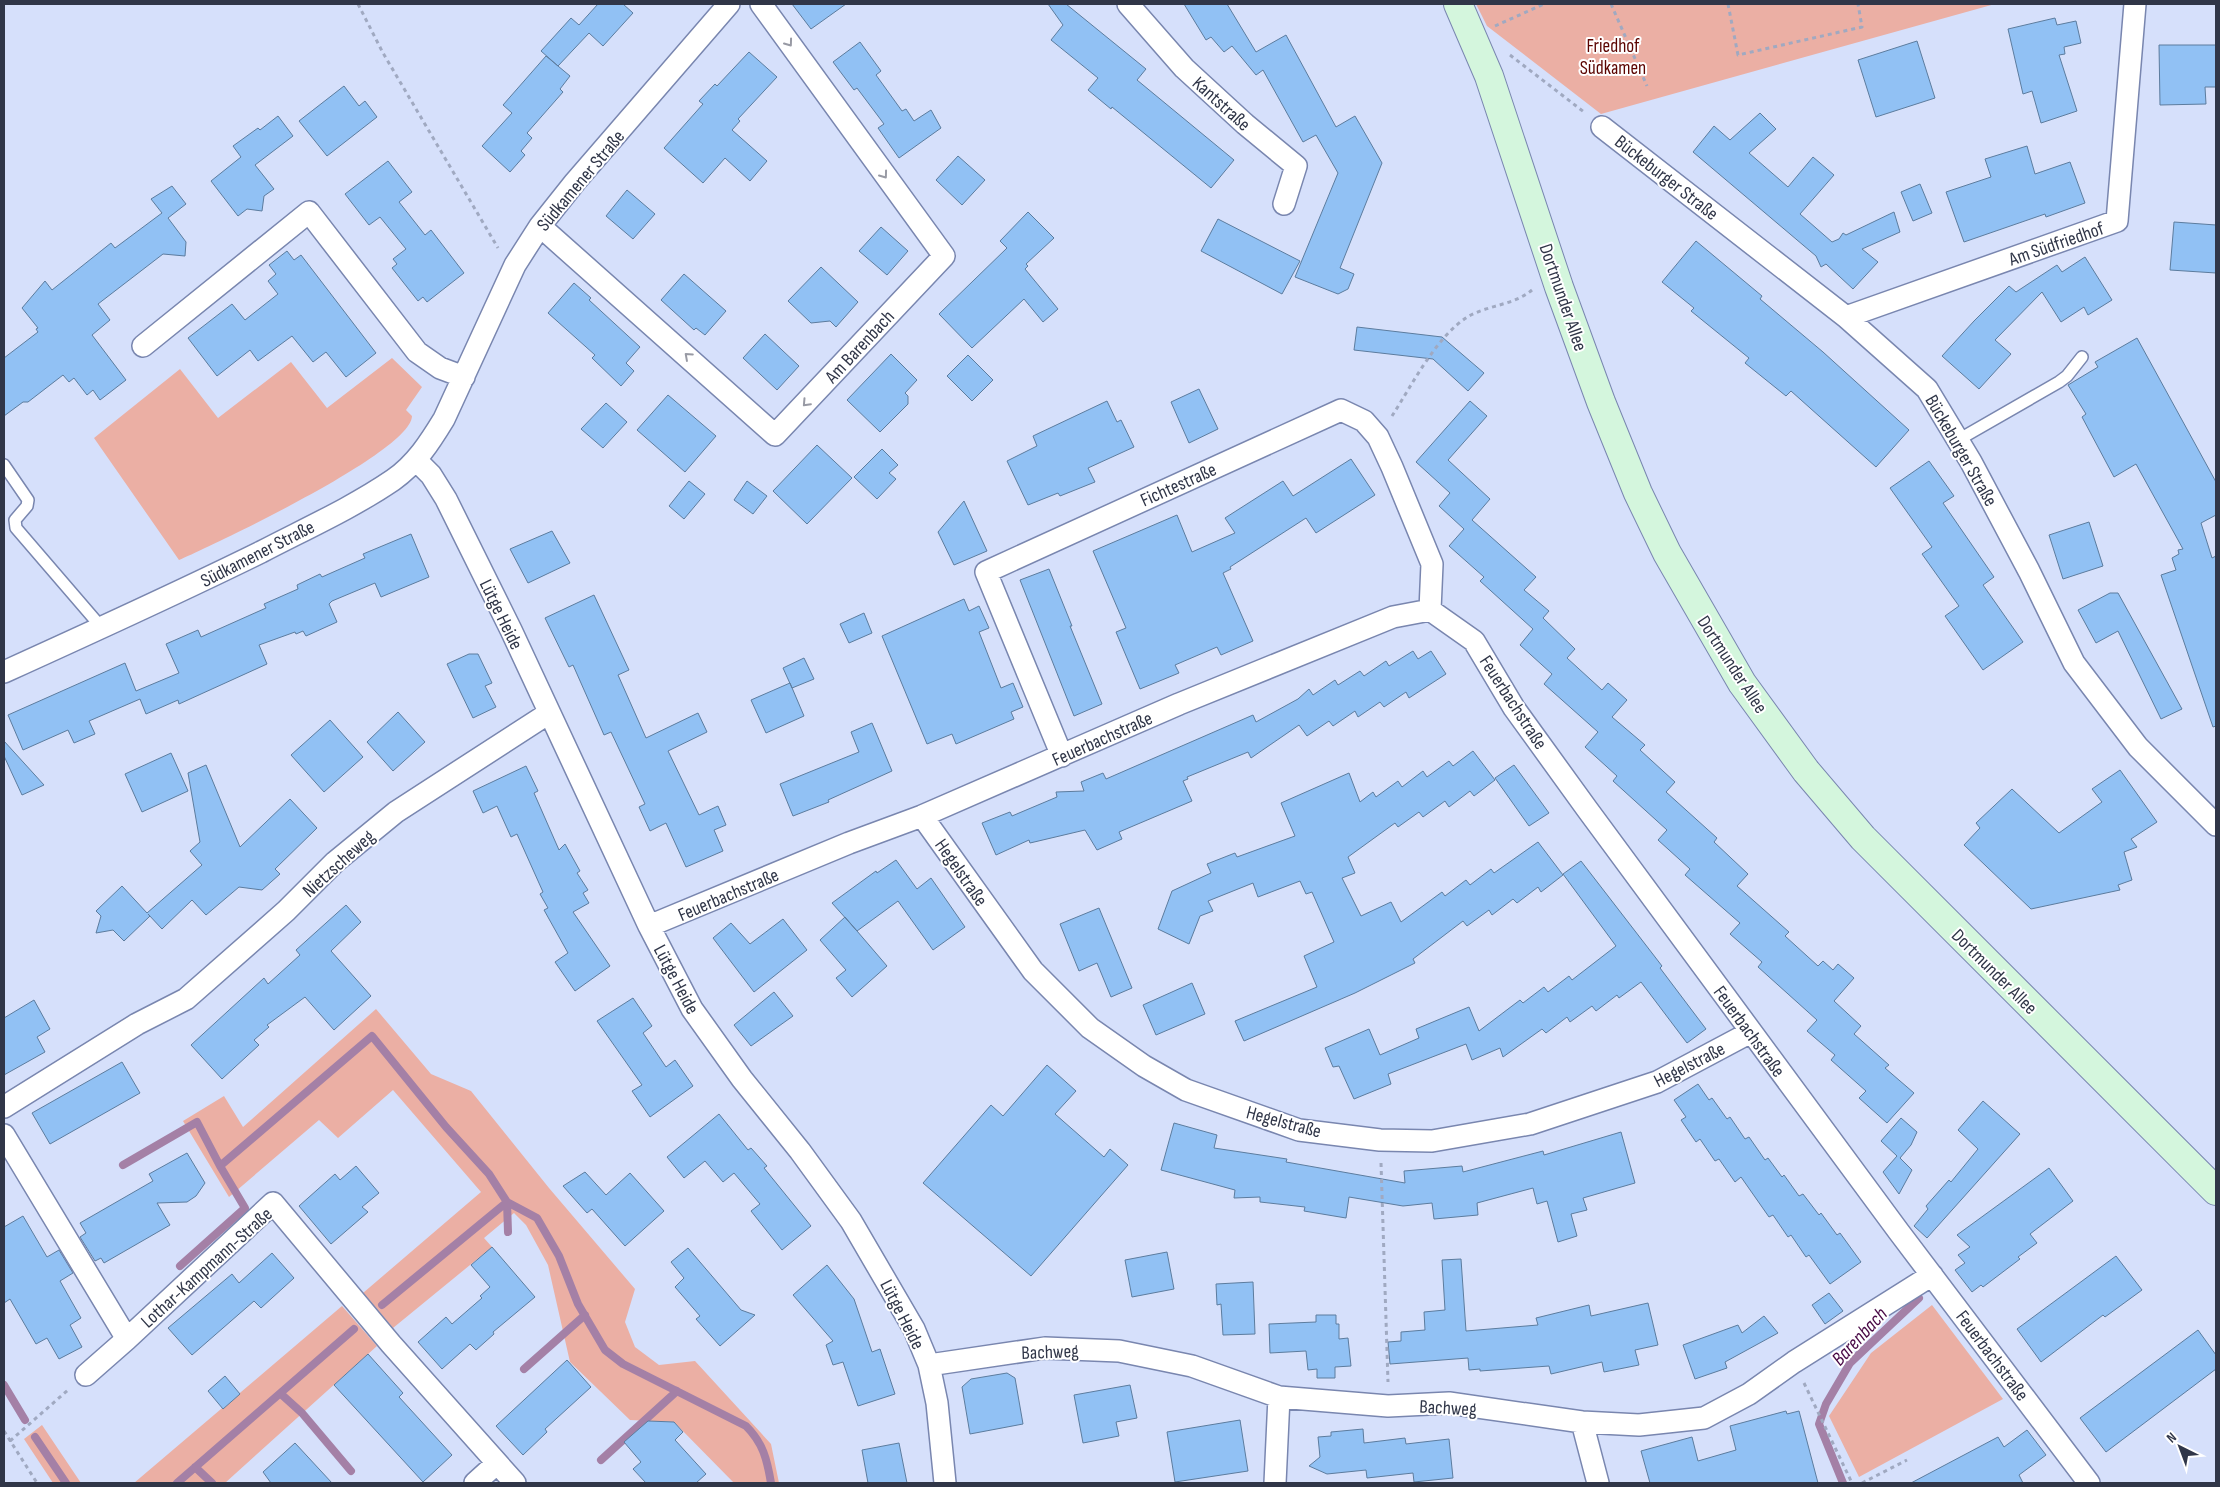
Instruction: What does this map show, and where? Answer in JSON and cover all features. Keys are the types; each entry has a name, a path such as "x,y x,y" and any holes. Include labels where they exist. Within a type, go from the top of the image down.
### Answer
{"main road":[{"name":"Dortmunder Allee","path":"1462,12 1506,123 1554,272 1601,402 1638,493 1667,554 1705,622 1748,692 1806,771 1863,838 2216,1191"}],"street":[{"name":"Südkamener Straße","path":"4,672 102,628 309,528 394,479 416,460 430,443 444,420 514,265 540,226 575,182 729,4"},
{"name":"Am Barenbach","path":"540,226 775,435 944,256 760,4"},
{"name":"Kantstraße","path":"1128,4 1184,68 1245,124 1296,166 1284,204"},
{"name":"Am Südfriedhof","path":"1846,316 2117,221 2135,4"},
{"name":"Bückeburger Straße","path":"1602,127 1846,316 1928,389 2029,571 2074,664 2138,747 2216,825"},
{"path":"143,346 309,212 417,352 440,368 464,377"},
{"name":"Fichtestraße","path":"1062,756 986,572 1341,410 1364,421 1378,437 1432,564 1430,610"},
{"name":"Lütge Heide","path":"416,460 431,475 446,499 511,630 649,926 692,1009 742,1079 800,1151 851,1221 900,1302 914,1329 929,1365 940,1423 945,1483"},
{"name":"Feuerbachstraße","path":"649,926 848,843 922,816 1179,704 1393,617 1430,610 1474,641 1514,708 1751,1032 2089,1483"},
{"name":"Nietzscheweg","path":"4,1107 137,1024 186,999 286,910 335,862 396,812 549,713"},
{"name":"Hegelstraße","path":"922,816 1033,971 1090,1028 1144,1066 1186,1090 1300,1130 1380,1140 1432,1141 1530,1124 1657,1082 1751,1032"},
{"name":"Lothar-Kampmann-Straße","path":"4,1135 127,1339 274,1203 390,1344 515,1483"},
{"name":"Bachweg","path":"929,1365 1045,1348 1119,1351 1192,1366 1279,1397 1388,1406 1449,1403 1582,1422 1639,1425 1704,1418 1749,1394 1794,1362 1932,1275"},
{"path":"86,1375 127,1339"},
{"path":"1275,1483 1279,1397"},
{"path":"1582,1422 1598,1483"},
{"path":"475,1483 496,1464"}],"lane":[{"path":"1958,440 2060,382 2082,357"},
{"path":"4,466 28,500 27,506 15,520 16,528 102,628"}],"path":[{"path":"358,4 383,53 485,227 499,249 514,265"},
{"path":"1462,12 1481,33 1544,4"},
{"path":"1611,4 1647,86"},
{"path":"1728,4 1738,55 1862,27 1858,4"},
{"path":"1504,50 1602,127"},
{"path":"1378,437 1437,348 1457,324 1471,315 1524,297 1554,272"},
{"path":"1380,1140 1388,1406"},
{"path":"10,1441 86,1375"},
{"path":"1815,1405 1852,1483"},
{"path":"4,1431 37,1483"},
{"path":"1862,1483 1907,1460"}],"green space":[{"name":"Friedhof Südkamen","path":"1476,4 1995,4 1601,114 1487,26"},
{"path":"392,358 422,387 406,410 412,416 403,432 381,451 348,473 269,516 179,560 94,438 180,369 218,418 291,362 327,408"},
{"path":"376,1009 431,1074 471,1091 549,1188 635,1289 625,1322 635,1347 659,1365 695,1361 771,1444 779,1483 734,1483 674,1422 630,1420 570,1362 548,1265 526,1225 514,1213 484,1238 492,1247 393,1328 363,1293 481,1192 393,1090 338,1138 319,1120 229,1197 183,1121 224,1096 243,1127"},
{"path":"1932,1305 2003,1399 1859,1477 1829,1416 1871,1353"},
{"path":"342,1306 377,1346 225,1483 134,1483"},
{"path":"42,1425 81,1483 53,1483 24,1439"}],"building":[{"path":"598,4 623,4 633,13 603,46 589,33 558,66 541,51 571,18 579,25"},
{"path":"792,4 846,4 811,29"},
{"path":"1048,4 1066,4 1146,69 1137,80 1234,160 1211,188 1112,107 1111,109 1088,90 1098,78 1051,40 1063,25"},
{"path":"1184,4 1227,4 1256,52 1286,35 1336,127 1355,116 1382,163 1340,268 1354,274 1348,289 1338,294 1295,277 1338,173 1316,135 1303,142 1263,70 1256,75 1232,46 1224,52 1211,37 1206,40"},
{"path":"2055,18 2057,25 2076,21 2081,43 2064,47 2065,54 2059,55 2077,111 2041,123 2032,91 2023,94 2008,29"},
{"path":"1917,41 1935,98 1876,117 1858,60"},
{"path":"860,42 881,71 876,75 902,111 906,109 914,121 931,110 941,128 899,158 878,128 884,124 857,88 854,90 833,62"},
{"path":"2159,45 2216,45 2216,87 2205,87 2206,104 2160,105"},
{"path":"749,52 777,77 738,119 740,121 732,130 767,161 750,181 725,158 703,183 664,148 703,104 699,101 715,84 717,86"},
{"path":"546,56 570,76 560,89 563,92 527,133 532,138 521,151 525,155 510,172 482,146 512,113 503,105"},
{"path":"344,86 359,106 365,101 377,117 327,156 299,121"},
{"path":"1760,113 1776,129 1749,153 1788,187 1813,157 1834,175 1800,214 1832,242 1839,239 1843,233 1846,235 1894,212 1900,232 1862,249 1878,262 1853,289 1826,264 1821,267 1816,256 1693,152 1714,126 1730,140"},
{"path":"278,116 293,136 255,165 274,189 264,196 262,211 247,209 238,216 211,181 241,157 233,146 258,128 260,130"},
{"path":"2027,146 2035,174 2070,162 2085,203 2046,217 2045,214 1964,242 1946,192 1991,177 1985,159"},
{"path":"958,156 985,180 962,205 936,180"},
{"path":"388,161 412,192 399,202 425,235 431,230 464,273 427,302 423,297 418,301 392,268 397,264 393,259 406,249 380,217 369,225 345,194"},
{"path":"1920,184 1932,213 1913,221 1901,192"},
{"path":"172,186 186,204 168,218 186,242 185,256 163,254 98,304 110,320 92,335 126,380 100,400 93,390 87,395 74,378 69,382 63,375 28,402 23,402 4,416 4,358 38,332 36,329 38,328 22,308 45,281 52,290 111,243 115,248 162,213 151,199"},
{"path":"627,190 655,214 633,239 606,216"},
{"path":"1028,212 1054,238 1026,264 1028,266 1025,269 1058,309 1043,322 1024,299 972,348 939,314 1007,248 1000,241"},
{"path":"1218,219 1300,261 1282,294 1201,251"},
{"path":"2174,222 2216,225 2216,273 2170,270"},
{"path":"881,227 908,251 887,275 859,251"},
{"path":"1696,241 1762,296 1760,299 1823,352 1909,430 1876,467 1791,391 1786,396 1745,363 1749,358 1691,311 1694,308 1662,282"},
{"path":"287,251 294,260 301,255 376,353 346,377 326,352 313,362 292,336 258,361 250,350 217,376 188,338 232,304 245,320 278,294 268,281 276,274 269,265"},
{"path":"2085,257 2112,300 2088,315 2084,307 2061,322 2042,292 1995,340 2011,354 1979,389 1942,356 2009,286 2016,292 2057,265 2062,272"},
{"path":"821,267 858,302 836,327 830,321 811,323 788,301"},
{"path":"684,274 726,311 705,335 696,328 694,330 661,300"},
{"path":"574,283 591,298 589,300 640,347 626,363 634,371 621,386 592,358 595,355 548,313"},
{"path":"1357,327 1442,337 1484,373 1468,391 1433,359 1354,350"},
{"path":"765,334 799,366 777,390 743,358"},
{"path":"2137,338 2216,482 2216,515 2201,523 2212,558 2216,556 2216,726 2213,727 2161,575 2176,570 2172,558 2179,554 2178,550 2183,549 2136,464 2114,477 2082,417 2086,414 2068,385 2098,367 2095,362"},
{"path":"891,354 917,380 905,393 908,396 908,404 880,432 847,400"},
{"path":"968,355 993,380 972,401 947,376"},
{"path":"1199,389 1218,429 1189,443 1171,402"},
{"path":"668,395 716,436 685,472 637,430"},
{"path":"1107,401 1117,422 1121,420 1134,447 1088,468 1095,482 1060,496 1058,493 1028,505 1007,461 1037,446 1033,436"},
{"path":"1470,401 1487,416 1448,460 1490,499 1472,520 1536,577 1524,590 1549,611 1543,618 1575,649 1567,658 1602,690 1608,683 1627,700 1612,717 1645,745 1640,750 1675,782 1666,792 1717,838 1714,842 1748,874 1737,886 1789,932 1785,936 1818,966 1823,961 1833,970 1838,964 1854,978 1834,1001 1861,1026 1854,1034 1889,1065 1885,1068 1914,1093 1887,1123 1859,1098 1866,1091 1831,1060 1835,1055 1807,1031 1817,1020 1758,967 1762,962 1730,934 1740,923 1685,875 1690,869 1658,840 1667,830 1613,781 1617,776 1585,747 1598,732 1544,684 1552,674 1520,645 1533,629 1480,581 1484,577 1449,546 1464,529 1439,506 1450,493 1416,462"},
{"path":"606,403 627,422 603,448 581,429"},
{"path":"817,445 852,478 807,524 773,491"},
{"path":"882,449 898,465 889,473 896,479 877,499 854,477"},
{"path":"1351,459 1375,495 1316,533 1306,518 1223,573 1253,641 1221,655 1217,647 1175,665 1179,673 1140,689 1116,632 1126,628 1093,551 1177,515 1192,552 1235,533 1225,518 1283,481 1293,496"},
{"path":"1929,461 1954,496 1943,503 1994,577 1983,585 2023,642 1983,670 1945,616 1959,606 1922,554 1932,547 1890,488"},
{"path":"689,481 705,494 684,519 669,506"},
{"path":"747,481 767,496 753,514 734,500"},
{"path":"964,501 987,551 954,565 938,532"},
{"path":"2089,522 2103,566 2063,579 2049,535"},
{"path":"552,531 570,563 528,583 510,549"},
{"path":"411,534 429,577 381,597 375,583 332,601 329,604 337,622 306,636 303,631 296,634 295,632 259,645 267,664 179,704 178,700 146,714 140,699 89,721 95,734 74,743 68,730 23,750 8,715 125,663 136,691 179,673 166,644 198,630 201,637 266,608 264,604 298,589 297,585 320,574 322,577 365,558 363,554"},
{"path":"1049,569 1102,704 1074,716 1020,580"},
{"path":"2110,593 2118,593 2182,709 2161,719 2118,631 2096,643 2078,610"},
{"path":"594,595 629,670 618,675 646,738 698,713 707,732 668,751 699,815 718,806 726,825 714,830 723,851 686,867 666,823 650,831 639,807 645,804 611,732 604,735 573,665 569,667 545,618"},
{"path":"964,599 969,611 979,606 989,628 979,632 1001,688 1013,683 1023,707 1011,712 1014,719 956,744 952,734 927,744 882,636"},
{"path":"864,613 872,633 849,643 840,624"},
{"path":"1413,651 1418,659 1431,651 1446,674 1409,698 1406,692 1384,707 1380,702 1358,717 1355,711 1333,726 1329,721 1307,736 1299,725 1251,758 1248,752 1187,777 1188,779 1183,781 1192,801 1119,832 1122,839 1097,850 1085,830 1030,843 1029,840 996,855 982,823 1010,812 1012,816 1057,797 1056,792 1084,791 1081,782 1103,773 1106,779 1253,715 1256,722 1298,699 1309,689 1313,695 1335,680 1338,685 1360,671 1364,676 1386,661 1389,666"},
{"path":"469,654 478,654 492,683 485,686 496,707 473,718 447,664"},
{"path":"804,658 814,679 792,688 783,668"},
{"path":"790,683 804,716 766,733 751,700"},
{"path":"398,712 425,742 393,771 367,742"},
{"path":"330,720 363,757 324,792 291,755"},
{"path":"872,723 892,771 828,800 829,802 793,816 780,784 859,752 851,732"},
{"path":"4,741 44,785 22,795 4,756"},
{"path":"1473,751 1495,780 1474,796 1470,791 1449,807 1445,801 1423,817 1419,812 1398,827 1395,823 1348,857 1355,873 1342,878 1361,916 1391,902 1401,922 1442,892 1445,896 1466,880 1470,885 1491,869 1494,873 1538,842 1563,875 1541,892 1538,887 1517,903 1513,899 1492,915 1489,910 1467,926 1463,921 1413,959 1415,963 1355,993 1244,1041 1235,1021 1317,987 1304,956 1334,942 1312,892 1306,894 1300,881 1258,897 1253,883 1208,901 1213,911 1200,916 1189,944 1158,929 1172,891 1211,873 1207,864 1235,853 1237,857 1295,836 1281,803 1349,773 1360,802 1373,792 1376,797 1398,781 1402,787 1423,771 1427,777 1449,761 1453,766"},
{"path":"171,753 188,791 142,812 125,774"},
{"path":"206,765 240,847 290,799 317,828 275,869 280,874 262,890 239,887 206,915 192,900 162,929 150,916 124,941 113,930 96,933 101,916 96,911 122,886 147,913 202,865 190,851 200,842 188,773"},
{"path":"1514,765 1549,813 1529,826 1495,778"},
{"path":"526,766 538,791 534,793 559,850 565,844 580,871 577,873 588,890 583,893 589,903 573,912 610,966 575,991 555,962 568,953 544,910 548,908 540,894 543,892 517,834 511,837 497,806 483,813 473,791"},
{"path":"2120,770 2157,822 2131,839 2137,847 2124,852 2132,880 2118,885 2120,890 2031,909 1964,845 1980,828 1976,823 2012,789 2059,833 2102,802 2092,789"},
{"path":"896,860 917,889 931,878 965,927 933,950 898,901 857,931 832,903 876,871 877,873"},
{"path":"1581,861 1662,966 1660,968 1706,1029 1687,1043 1641,982 1619,998 1617,995 1596,1011 1592,1006 1570,1022 1567,1017 1546,1033 1542,1029 1503,1057 1500,1048 1472,1060 1466,1044 1388,1074 1391,1084 1354,1099 1339,1066 1333,1067 1325,1048 1369,1029 1380,1055 1419,1038 1416,1029 1469,1007 1479,1031 1520,1000 1523,1003 1544,987 1548,992 1569,976 1572,980 1616,946 1563,874"},
{"path":"346,905 361,922 331,951 371,996 334,1030 305,997 267,1025 269,1027 254,1040 259,1045 222,1079 191,1045 264,978 268,984 300,955 296,950"},
{"path":"1099,908 1132,988 1111,997 1097,963 1079,971 1060,924"},
{"path":"845,917 887,966 852,997 836,978 846,970 820,940"},
{"path":"783,919 807,950 754,992 713,938 731,923 750,944"},
{"path":"1192,983 1205,1014 1156,1035 1143,1005"},
{"path":"774,992 793,1016 751,1046 734,1025"},
{"path":"633,998 652,1026 643,1033 666,1067 675,1060 693,1086 650,1117 632,1091 642,1085 597,1021"},
{"path":"34,1000 50,1029 37,1037 45,1052 4,1075 4,1018"},
{"path":"122,1062 140,1093 50,1144 32,1113"},
{"path":"1047,1065 1076,1091 1055,1114 1104,1157 1110,1149 1128,1165 1031,1276 923,1183 991,1105 1003,1116"},
{"path":"1698,1084 1709,1100 1712,1098 1727,1119 1730,1117 1745,1139 1749,1137 1765,1160 1768,1158 1782,1177 1784,1175 1799,1196 1803,1194 1819,1215 1821,1213 1837,1235 1840,1233 1861,1262 1830,1284 1809,1255 1806,1257 1791,1235 1788,1237 1773,1215 1769,1217 1741,1177 1735,1182 1719,1159 1715,1161 1700,1139 1696,1142 1681,1120 1686,1117 1674,1100"},
{"path":"1983,1101 2020,1134 1927,1238 1914,1226 1928,1209 1926,1206 1949,1180 1951,1182 1978,1149 1958,1130"},
{"path":"719,1114 748,1150 751,1148 767,1166 764,1168 811,1226 782,1250 751,1211 760,1204 734,1173 723,1182 705,1161 684,1178 667,1157"},
{"path":"1901,1118 1917,1132 1911,1145 1900,1158 1912,1170 1899,1194 1883,1172 1897,1156 1881,1141"},
{"path":"1174,1123 1217,1135 1214,1148 1287,1159 1286,1162 1405,1183 1404,1171 1462,1166 1463,1172 1543,1151 1544,1155 1621,1132 1635,1183 1583,1198 1587,1210 1571,1214 1577,1236 1558,1242 1547,1201 1537,1204 1533,1188 1477,1203 1478,1215 1434,1219 1432,1203 1403,1206 1349,1197 1346,1218 1304,1211 1305,1207 1260,1202 1260,1197 1234,1198 1235,1190 1161,1170"},
{"path":"187,1153 205,1183 196,1196 187,1202 157,1203 170,1225 104,1263 101,1258 95,1261 80,1237 86,1233 80,1223 153,1181 149,1174"},
{"path":"356,1166 379,1193 362,1207 368,1212 331,1244 299,1206 335,1174 340,1180"},
{"path":"2049,1168 2073,1201 2030,1234 2037,1243 2018,1257 2020,1259 1983,1287 1981,1285 1972,1292 1955,1270 1965,1263 1958,1255 1970,1247 1957,1235"},
{"path":"585,1172 606,1195 630,1173 664,1211 625,1246 592,1209 587,1213 563,1186"},
{"path":"23,1216 47,1257 59,1250 73,1273 60,1281 81,1318 70,1325 82,1347 59,1359 47,1338 36,1344 10,1299 4,1303 4,1227"},
{"path":"492,1247 535,1297 493,1332 494,1334 476,1350 470,1344 442,1369 418,1342 446,1317 452,1324 482,1298 480,1296 490,1287 471,1265"},
{"path":"688,1248 741,1310 755,1315 720,1346 696,1319 700,1316 675,1287 684,1278 671,1262"},
{"path":"1167,1252 1174,1289 1132,1297 1125,1260"},
{"path":"272,1253 294,1278 261,1308 254,1301 192,1355 168,1328 232,1274 239,1283"},
{"path":"2116,1256 2142,1290 2105,1317 2103,1315 2041,1362 2017,1329"},
{"path":"1461,1259 1466,1331 1538,1325 1536,1318 1589,1305 1591,1316 1648,1303 1658,1345 1635,1350 1639,1365 1604,1372 1602,1362 1551,1374 1549,1366 1480,1371 1480,1369 1469,1370 1468,1358 1390,1364 1388,1342 1401,1341 1401,1332 1425,1330 1424,1312 1445,1310 1442,1260"},
{"path":"827,1265 854,1299 872,1352 880,1349 895,1394 858,1406 843,1362 833,1365 826,1345 833,1341 793,1295"},
{"path":"1253,1282 1255,1334 1223,1335 1221,1304 1217,1305 1216,1284"},
{"path":"1829,1293 1843,1311 1825,1324 1812,1305"},
{"path":"1316,1315 1336,1315 1336,1324 1339,1324 1339,1339 1348,1338 1351,1366 1335,1367 1335,1378 1317,1378 1317,1369 1308,1370 1306,1351 1270,1353 1269,1324 1316,1322"},
{"path":"1764,1316 1778,1333 1725,1362 1727,1368 1695,1379 1683,1345 1738,1325 1742,1333"},
{"path":"2198,1330 2216,1355 2216,1369 2106,1452 2080,1418"},
{"path":"368,1354 403,1393 399,1397 452,1455 423,1482 334,1385"},
{"path":"567,1360 591,1387 545,1429 547,1432 523,1455 496,1426"},
{"path":"1007,1373 1015,1378 1023,1424 970,1434 962,1387 971,1379"},
{"path":"225,1376 240,1394 223,1409 208,1391"},
{"path":"1130,1385 1137,1418 1116,1422 1119,1436 1083,1443 1074,1395"},
{"path":"1786,1411 1787,1414 1799,1411 1818,1483 1650,1483 1641,1451 1692,1437 1698,1461 1736,1450 1730,1426"},
{"path":"1240,1420 1248,1471 1175,1482 1167,1432"},
{"path":"648,1421 674,1422 683,1432 675,1440 706,1474 696,1483 646,1483 633,1469 641,1462 624,1442"},
{"path":"1363,1429 1364,1443 1405,1438 1406,1444 1449,1439 1453,1478 1414,1482 1413,1473 1367,1478 1366,1470 1327,1474 1309,1466 1320,1457 1318,1437 1331,1436 1331,1432"},
{"path":"2027,1430 2046,1455 2019,1475 2023,1483 1911,1483 1998,1437 2004,1447"},
{"path":"295,1443 332,1483 271,1483 263,1472"},
{"path":"899,1443 907,1483 868,1483 862,1450"}],"waterway":[{"path":"180,1266 245,1208 220,1166 372,1036 446,1127 489,1174 507,1202 508,1232"},
{"path":"123,1165 197,1122 220,1166"},
{"path":"382,1305 507,1202 537,1218 559,1256 578,1304 605,1350 623,1364 746,1426 760,1445 768,1466 771,1483"},
{"name":"Barenbach","path":"1843,1483 1819,1424 1826,1404 1850,1363 1919,1298"},
{"path":"524,1369 585,1315"},
{"path":"177,1483 354,1329"},
{"path":"4,1385 25,1420"},
{"path":"601,1460 677,1391"},
{"path":"281,1394 302,1413 351,1471"},
{"path":"35,1437 66,1483"},
{"path":"195,1467 212,1483"}]}
